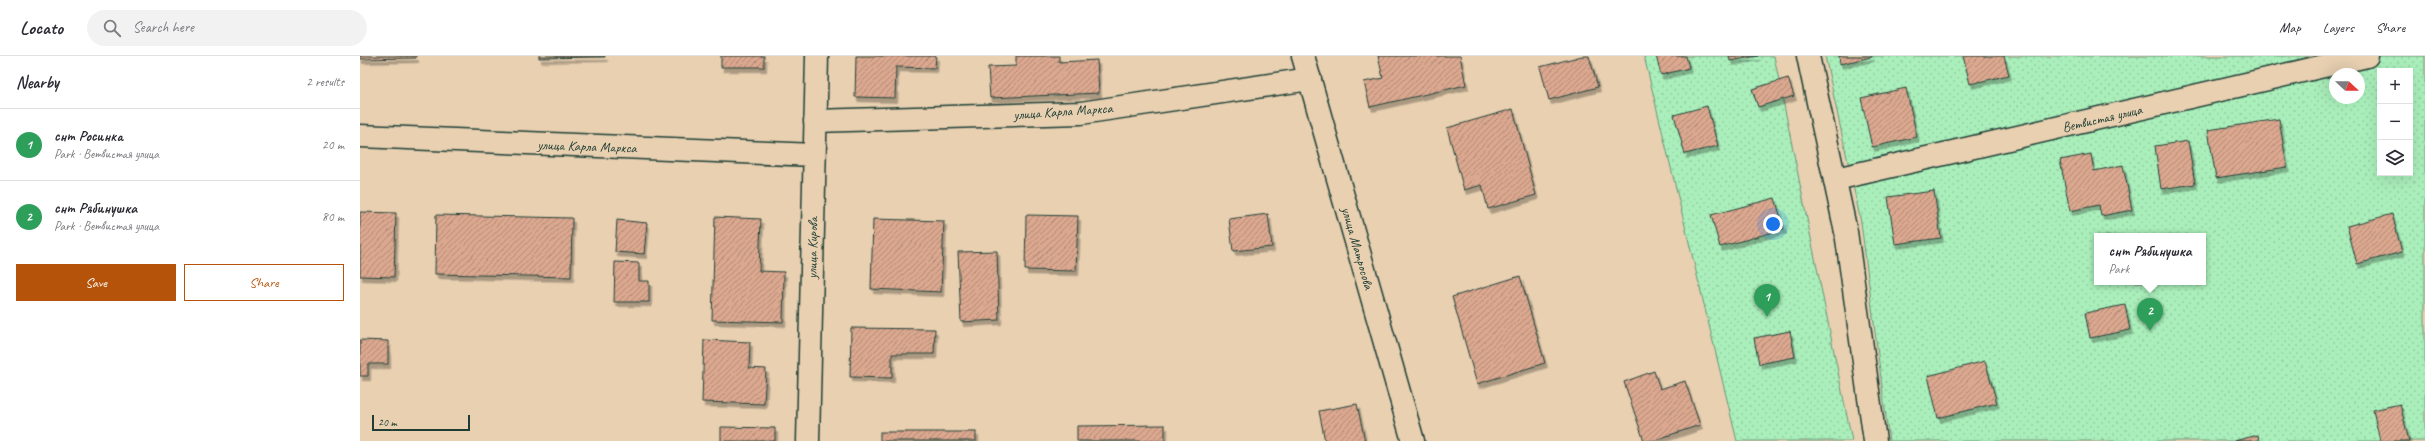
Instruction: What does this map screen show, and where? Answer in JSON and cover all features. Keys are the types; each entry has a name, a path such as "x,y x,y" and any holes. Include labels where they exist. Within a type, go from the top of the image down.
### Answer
{"street":[{"name":"улица Кирова","path":"808,441 817,56"},
{"name":"улица Матросова","path":"1303,56 1413,441"},
{"path":"1808,56 1836,179 1846,232 1875,441"},
{"name":"Ветвистая улица","path":"1836,179 2367,56"},
{"name":"улица Карла Маркса","path":"815,122 1081,113 1310,79"},
{"name":"улица Карла Маркса","path":"360,136 814,155"}],"green space":[{"path":"1644,56 1774,56 1852,441 1737,441"},
{"path":"1825,56 2425,56 2425,441 1889,441 1861,222"}],"building":[{"path":"360,56 416,56 416,58 360,59"},
{"path":"539,56 605,56 605,57 539,58"},
{"path":"721,56 764,56 764,67 721,67"},
{"path":"856,56 936,56 935,68 896,67 895,98 855,97"},
{"path":"1016,56 1059,56 1059,62 1097,60 1099,93 990,98 988,67 1016,66"},
{"path":"1378,56 1460,56 1466,85 1370,107 1364,82 1383,78"},
{"path":"1582,56 1589,56 1598,87 1549,100 1540,67"},
{"path":"1656,56 1686,56 1689,68 1661,75"},
{"path":"1729,56 1758,56 1730,61"},
{"path":"1839,56 1872,56 1872,57 1840,64"},
{"path":"1963,56 2004,56 2009,75 1970,84"},
{"path":"1788,78 1794,96 1758,107 1752,89"},
{"path":"1906,88 1917,137 1872,147 1861,98"},
{"path":"1707,106 1718,146 1685,154 1674,115"},
{"path":"1513,109 1536,195 1488,209 1482,185 1464,190 1447,128"},
{"path":"2279,119 2287,167 2216,178 2208,130"},
{"path":"2188,141 2195,184 2161,189 2155,146"},
{"path":"2091,154 2094,171 2123,165 2132,210 2101,216 2099,205 2070,211 2060,160"},
{"path":"1934,191 1941,238 1895,244 1888,197"},
{"path":"1775,198 1784,229 1720,247 1711,215"},
{"path":"360,212 396,213 394,277 360,276"},
{"path":"1268,214 1272,247 1233,251 1229,219"},
{"path":"2392,214 2402,252 2357,264 2347,226"},
{"path":"436,215 572,218 571,277 435,274"},
{"path":"1026,215 1078,216 1076,271 1025,270"},
{"path":"715,217 761,219 759,271 784,272 783,322 712,320"},
{"path":"873,219 944,221 941,292 871,289"},
{"path":"617,220 647,223 644,254 615,252"},
{"path":"997,251 999,320 961,322 958,252"},
{"path":"615,262 639,263 639,281 649,281 649,302 614,302"},
{"path":"1520,276 1545,363 1477,384 1452,297"},
{"path":"2125,305 2130,330 2090,338 2085,313"},
{"path":"851,328 935,329 934,354 892,354 892,378 850,377"},
{"path":"1790,331 1795,357 1759,364 1754,338"},
{"path":"360,340 388,341 388,364 368,364 368,376 360,376"},
{"path":"704,340 750,342 749,368 766,369 764,404 702,402"},
{"path":"1985,361 1997,403 1938,418 1928,376"},
{"path":"1654,371 1660,389 1685,381 1700,425 1652,441 1644,441 1624,382"},
{"path":"1357,404 1365,441 1325,441 1319,411"},
{"path":"2400,404 2409,441 2380,441 2373,410"},
{"path":"1165,425 1165,441 1077,441 1077,426"},
{"path":"721,427 775,428 775,441 721,441"},
{"path":"880,432 976,432 976,441 880,441"},
{"path":"2258,435 2259,441 2234,441"}],"place":[{"name":"снт Росинка","path":"1767,317"},
{"name":"снт Рябинушка","path":"2150,331"}]}
